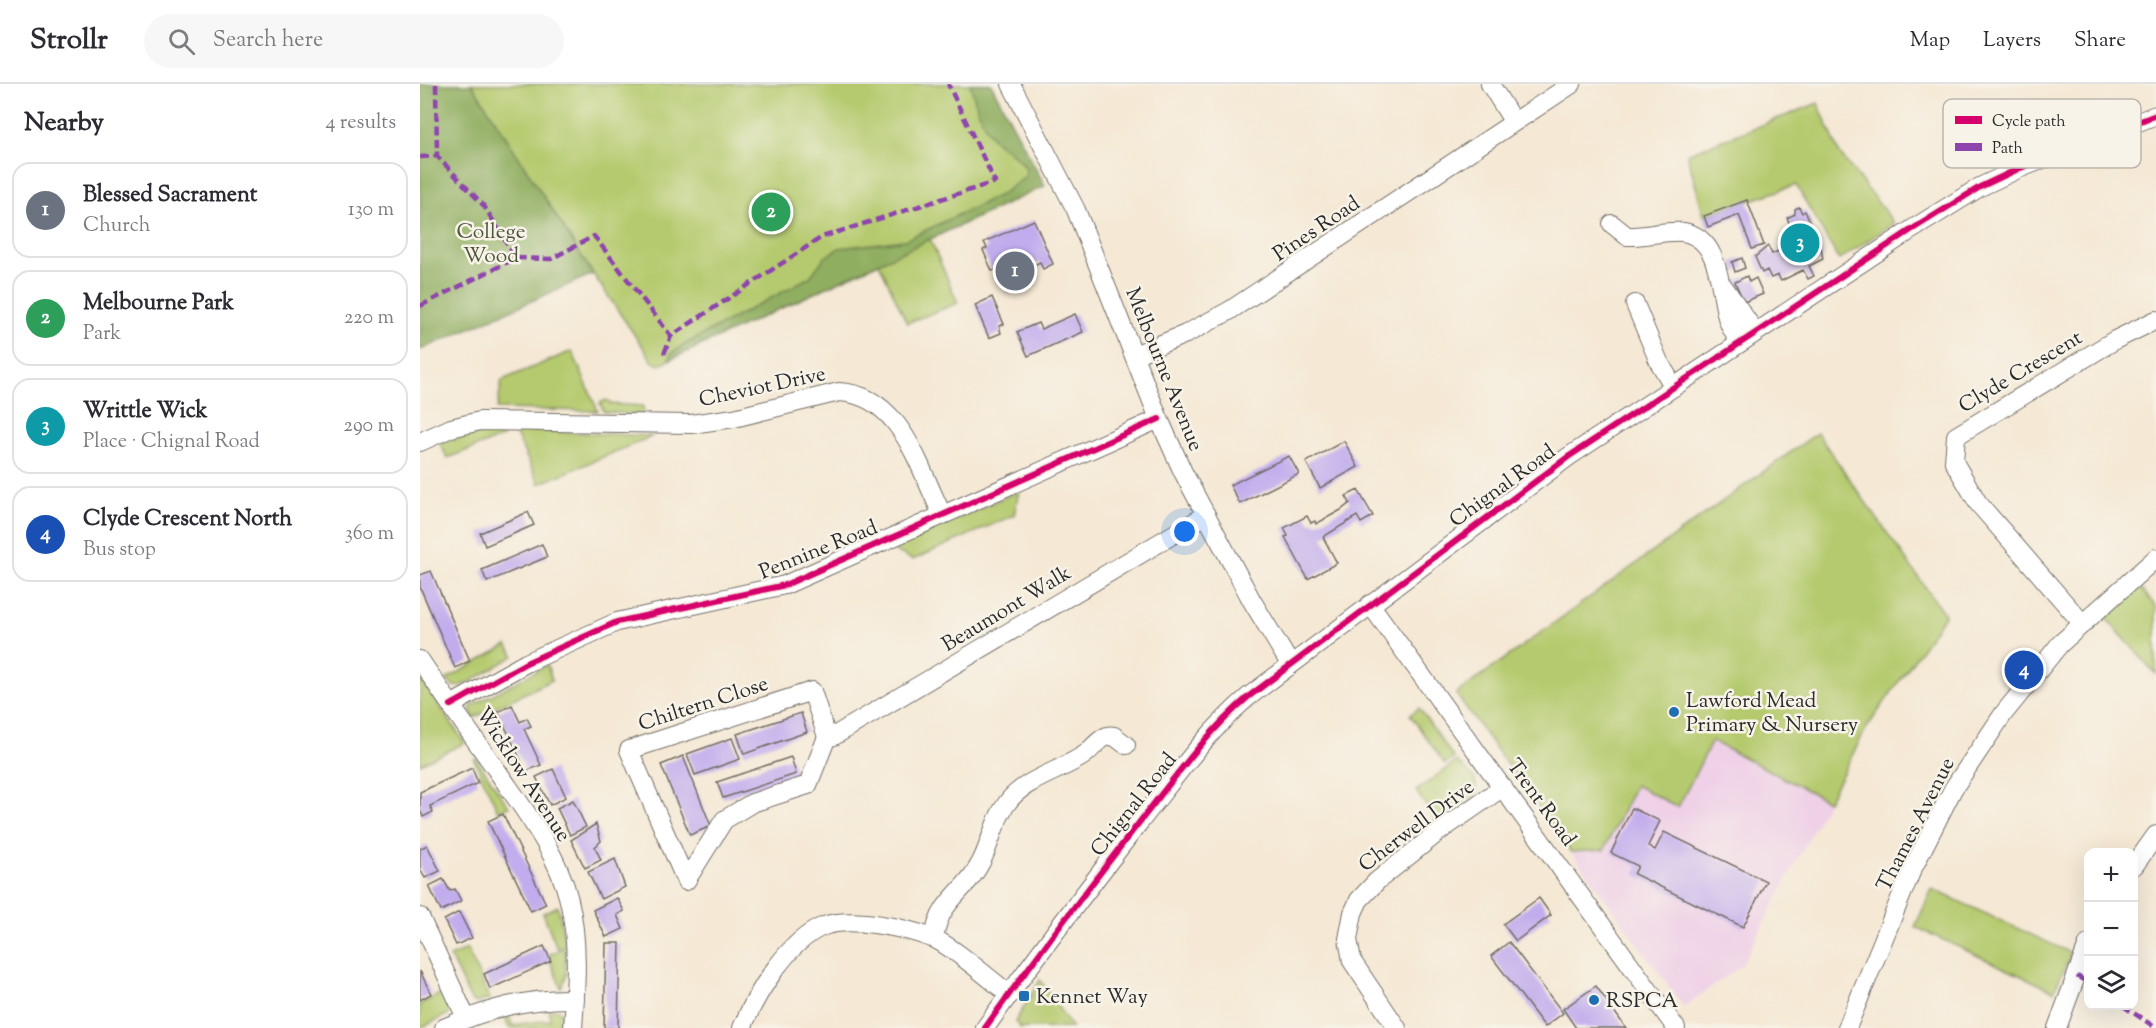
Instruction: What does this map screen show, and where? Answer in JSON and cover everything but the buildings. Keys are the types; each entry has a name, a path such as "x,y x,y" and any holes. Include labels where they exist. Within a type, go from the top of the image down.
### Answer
{"street":[{"name":"Melbourne Avenue","path":"1011,84 1076,210 1159,419 1206,515 1290,664"},
{"path":"1490,84 1513,121"},
{"name":"Pines Road","path":"1134,355 1186,334 1229,311 1311,259 1513,121 1572,84"},
{"name":"Chignal Road","path":"2141,121 2156,115"},
{"name":"Chignal Road","path":"985,1028 1097,876 1216,727 1248,697 1568,457 1739,342 1980,188 2021,168"},
{"path":"1612,224 1627,236 1671,232 1692,235 1707,248 1723,286 1755,332"},
{"path":"1723,286 1726,316 1739,342"},
{"path":"1635,304 1659,362 1674,387"},
{"name":"Clyde Crescent","path":"2083,624 1978,503 1954,462 1956,436 2115,340 2156,320"},
{"name":"Cheviot Drive","path":"420,442 452,428 480,421 691,424 734,418 839,392 854,393 882,406 898,424 942,514"},
{"name":"Pennine Road","path":"451,705 535,658 617,622 785,585 1159,419"},
{"name":"Beaumont Walk","path":"827,737 834,736 1206,515"},
{"name":"Thames Avenue","path":"1847,1028 1911,872 1953,789 2004,713 2060,644 2156,558"},
{"name":"Trent Road","path":"1370,604 1676,1028"},
{"name":"Wicklow Avenue","path":"420,660 545,841 557,867 569,898 574,923 573,1028"},
{"name":"Chiltern Close","path":"812,691 827,737 808,785 752,802 724,820 686,881 629,750 812,691"},
{"path":"934,938 937,921 944,906 970,880 981,863 1007,802 1017,793 1083,756 1103,738 1114,736 1126,745"},
{"name":"Cherwell Drive","path":"1397,1028 1352,961 1348,939 1353,913 1359,900 1377,881 1441,830 1503,787"},
{"path":"2138,859 2156,835"},
{"path":"420,917 466,1018"},
{"path":"742,1028 752,1003 796,944 825,926 871,922 934,938 1010,995"},
{"path":"2057,1028 2084,955"},
{"path":"444,1028 494,1008 524,1001 575,999"}],"shaded area":[{"name":"Lawford Mead Primary & Nursery","path":"1817,433 1945,615 1866,729 1742,965 1684,1007 1456,694"}],"green space":[{"name":"College Wood","path":"420,84 472,84 593,274 420,350"},
{"path":"472,84 991,84 1045,186 930,239 958,303 907,323 879,263 659,365 653,362 593,274"},
{"path":"970,84 991,84 1045,186 669,360 671,353 689,342 810,277 824,258 839,248 905,240 1000,195 1025,177 1026,169 1023,165 988,131 980,116"},
{"path":"1818,103 1840,154 1894,223 1839,260 1796,185 1704,216 1687,154"},
{"path":"572,351 598,411 497,409 502,380"},
{"path":"607,400 611,404 643,406 644,415 604,412 600,403"},
{"path":"501,429 503,437 447,458 440,442"},
{"path":"514,430 653,436 539,484"},
{"name":"Lawford Mead Primary & Nursery","path":"1817,433 1945,615 1866,729 1828,801 1712,741 1678,807 1635,785 1604,850 1571,852 1456,694"},
{"path":"1019,491 1014,515 913,560 891,549"},
{"path":"2139,586 2156,607 2156,674 2105,617"},
{"path":"507,645 514,656 468,683 456,687 450,684 447,679"},
{"path":"547,665 552,680 474,718 470,709 473,705"},
{"path":"420,678 465,743 420,764"},
{"path":"1419,708 1454,758 1445,764 1410,715"},
{"path":"476,758 509,807 498,811 474,760"},
{"path":"1457,761 1475,779 1477,795 1438,824 1416,791"},
{"path":"1932,889 2071,953 2054,991 1915,927"},
{"path":"558,906 565,945 557,948 543,913"},
{"path":"565,947 566,976 561,988 548,955"},
{"path":"467,949 490,999 476,1003 471,1000 450,957"},
{"path":"1040,980 1072,1028 1020,1028 1015,1022"},
{"path":"444,992 451,1008 449,1014 420,1028 420,1004"},
{"path":"549,1009 562,1013 559,1028 509,1028 504,1016 509,1015 512,1025 550,1020"}],"marked path":[{"path":"436,84 437,156"},
{"path":"420,306 516,258 551,259 594,236 671,336 822,237 995,182 948,84"},
{"path":"420,157 437,156 484,206 516,258"},
{"path":"664,354 671,336"},
{"path":"2077,976 2084,980"},
{"path":"2129,1010 2156,1028"}],"cycle path":[{"path":"2141,121 2156,115"},
{"path":"985,1028 1060,925 1177,774 1218,726 1248,697 1568,457 1911,230 1980,187 2021,168"},
{"path":"451,705 526,663 617,622 785,585 1159,419"}],"place":[{"name":"Melbourne Park","path":"771,212"},
{"name":"Writtle Wick","path":"1800,243"},
{"name":"Blessed Sacrament","path":"1015,271"},
{"name":"Clyde Crescent North","path":"2024,670"},
{"name":"Lawford Mead Primary & Nursery","path":"1674,712"},
{"name":"Kennet Way","path":"1024,996"},
{"name":"RSPCA","path":"1594,1000"}]}
